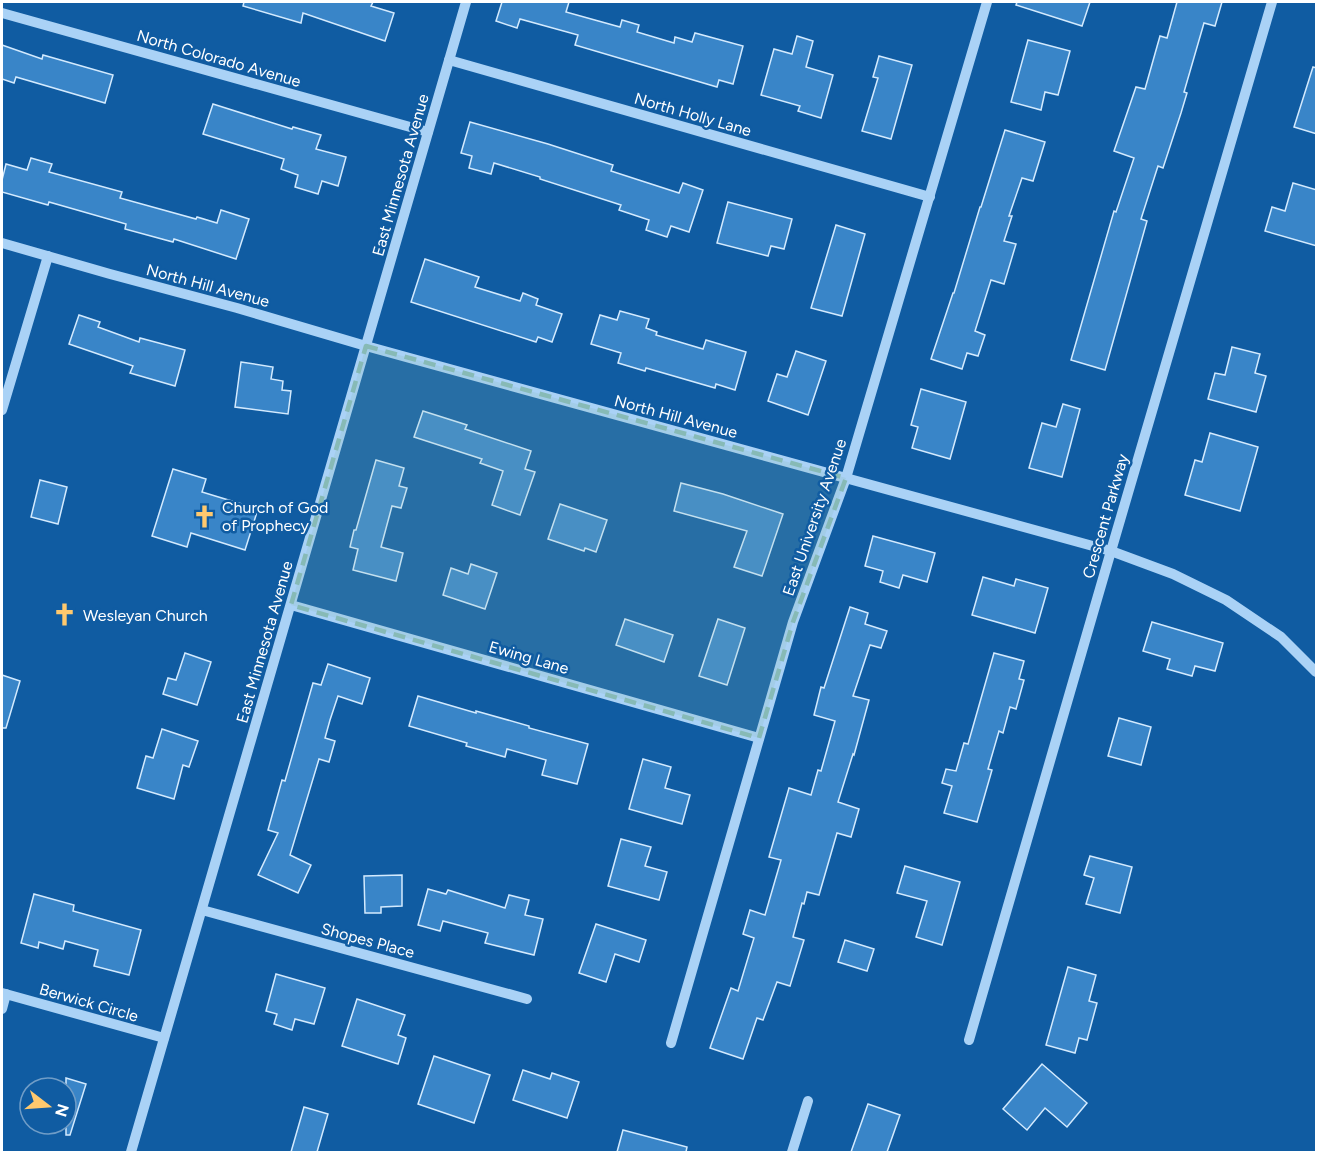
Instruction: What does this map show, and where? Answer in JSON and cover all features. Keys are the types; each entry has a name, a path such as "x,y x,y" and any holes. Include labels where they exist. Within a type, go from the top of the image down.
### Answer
{"street":[{"name":"East Minnesota Avenue","path":"131,1152 466,2"},
{"name":"East University Avenue","path":"671,1042 793,622 846,478 987,2"},
{"name":"Crescent Parkway","path":"969,1040 1272,2"},
{"name":"North Colorado Avenue","path":"2,13 428,132"},
{"name":"North Holly Lane","path":"449,60 930,196"},
{"name":"North Hill Avenue","path":"2,243 366,346 1111,551 1173,574 1226,600 1281,637 1317,672"},
{"path":"2,410 48,256"},
{"name":"Ewing Lane","path":"291,605 759,738"},
{"name":"Shopes Place","path":"202,910 527,999"},
{"name":"Berwick Circle","path":"2,1009 4,993 164,1038"},
{"path":"792,1152 808,1101"}],"highlighted area":[{"path":"366,346 846,478 793,622 759,738 291,605"}],"building":[{"path":"244,2 373,2 371,6 394,13 385,41 303,13 301,23 243,6"},
{"path":"502,2 569,2 566,12 620,27 622,20 639,25 637,32 674,43 675,37 692,42 695,33 743,46 733,84 719,80 717,87 575,45 578,35 520,19 517,28 496,21"},
{"path":"1017,2 1090,2 1082,26 1016,5"},
{"path":"1177,2 1222,2 1215,26 1204,23 1184,92 1187,93 1181,113 1163,168 1158,166 1141,219 1147,221 1105,370 1071,360 1114,211 1116,212 1134,158 1114,151 1136,87 1145,89 1160,36 1167,38"},
{"path":"797,36 813,41 806,67 833,75 821,118 798,111 800,106 761,95 774,49 792,54"},
{"path":"1028,40 1070,51 1058,95 1045,92 1041,110 1011,102"},
{"path":"2,45 42,59 43,55 113,75 105,103 16,77 14,83 2,79"},
{"path":"879,56 912,65 891,139 862,131 878,78 873,77"},
{"path":"1313,67 1317,68 1317,134 1294,127"},
{"path":"213,104 292,129 293,127 321,135 316,149 346,157 338,186 322,181 318,194 295,187 298,175 281,169 284,159 203,134"},
{"path":"470,122 613,165 611,171 679,193 683,183 703,190 689,232 671,226 667,237 646,230 649,220 619,210 621,205 494,163 491,174 469,168 472,156 461,153"},
{"path":"1005,130 1045,142 1033,181 1022,178 1009,216 1012,216 1004,241 1016,244 1004,284 991,280 975,331 985,335 978,356 967,353 962,369 931,359"},
{"path":"31,158 52,164 49,172 122,192 120,198 217,223 221,210 249,219 236,259 174,239 173,242 125,229 126,224 49,202 48,205 2,192 6,164 27,170"},
{"path":"1293,183 1317,190 1317,246 1265,231 1272,207 1285,211"},
{"path":"728,202 792,219 784,249 771,246 768,256 717,243"},
{"path":"836,225 865,234 842,316 811,308"},
{"path":"425,259 479,277 475,287 520,301 523,293 538,299 536,305 562,314 552,342 538,337 536,342 411,302"},
{"path":"620,311 649,319 646,328 657,332 656,335 703,349 706,340 746,352 735,390 716,384 715,388 646,368 645,371 618,363 621,353 591,344 600,315 617,320"},
{"path":"79,315 100,322 98,327 139,342 140,338 185,350 175,386 130,373 133,366 69,344"},
{"path":"1232,347 1260,354 1255,373 1266,376 1256,412 1208,399 1215,373 1225,375"},
{"path":"796,351 826,361 808,415 768,401 777,374 787,377"},
{"path":"241,362 273,367 271,379 283,381 282,390 291,391 288,414 235,407"},
{"path":"921,389 966,402 950,459 912,448 918,427 911,425"},
{"path":"1063,404 1080,409 1062,477 1029,468 1042,423 1056,427"},
{"path":"423,411 467,425 465,429 531,451 525,469 535,472 520,515 492,505 503,471 480,463 482,459 414,437"},
{"path":"1210,433 1258,447 1240,511 1185,495 1195,460 1202,462"},
{"path":"376,460 404,468 399,486 407,488 401,508 392,506 381,547 403,553 396,581 353,570 358,549 350,547"},
{"path":"173,469 206,479 202,492 258,509 245,550 191,533 187,547 152,536"},
{"path":"40,480 67,487 58,524 31,517"},
{"path":"681,483 783,514 762,576 734,567 747,531 674,511"},
{"path":"560,504 607,520 596,552 585,548 584,551 548,539"},
{"path":"873,536 935,553 927,582 903,575 899,588 880,582 883,571 865,566"},
{"path":"471,564 497,573 485,609 443,595 451,568 468,574"},
{"path":"983,577 1014,586 1016,579 1048,588 1035,633 972,615"},
{"path":"850,607 868,613 865,624 887,631 881,648 870,645 853,696 869,700 838,802 859,809 851,837 837,833 819,895 807,892 793,937 804,940 790,986 777,982 763,1020 757,1018 743,1059 710,1048 731,988 738,991 754,938 743,934 750,910 765,915 781,860 769,857 789,788 811,795 818,770 821,771 835,721 814,715 821,687 824,688"},
{"path":"625,619 673,635 664,662 616,645"},
{"path":"718,619 745,628 727,685 699,676"},
{"path":"1152,622 1223,643 1215,671 1195,666 1192,676 1167,669 1170,659 1143,651"},
{"path":"185,653 211,662 197,705 163,694 168,678 176,680"},
{"path":"994,653 1024,661 1019,679 1024,680 1016,709 1010,707 1003,733 999,731 988,769 992,770 977,822 944,813 952,786 942,783 946,769 956,771 964,743 968,744"},
{"path":"328,664 370,678 362,704 338,696 325,738 335,741 329,762 319,759 290,855 311,865 298,893 258,875 278,833 268,830 282,780 285,781 313,683 321,685"},
{"path":"2,675 20,681 6,728 2,728"},
{"path":"418,696 588,744 577,784 542,775 546,760 507,749 505,757 409,726"},
{"path":"1119,718 1151,727 1141,765 1108,756"},
{"path":"162,729 198,741 189,767 183,765 174,799 137,788 146,756 153,758"},
{"path":"643,759 671,767 665,788 690,795 682,824 629,809"},
{"path":"621,839 651,847 645,866 667,872 659,900 608,886"},
{"path":"1090,856 1132,867 1120,913 1086,904 1094,878 1084,875"},
{"path":"905,866 960,882 942,945 916,937 927,901 897,893"},
{"path":"402,875 402,906 381,907 381,913 365,913 364,876"},
{"path":"428,889 446,894 448,890 505,908 509,895 529,900 525,915 543,919 534,955 485,943 488,933 443,921 440,931 418,925"},
{"path":"34,894 74,905 73,911 141,930 129,975 94,966 98,950 65,941 63,949 39,942 38,948 21,943"},
{"path":"596,924 646,940 639,962 615,954 606,982 579,973"},
{"path":"845,940 874,949 867,971 838,962"},
{"path":"1068,967 1096,975 1089,1001 1097,1003 1087,1040 1079,1038 1075,1053 1046,1045"},
{"path":"276,974 325,988 314,1024 295,1019 292,1030 274,1024 277,1014 266,1011"},
{"path":"357,999 405,1015 398,1035 406,1038 398,1064 342,1046"},
{"path":"434,1056 490,1075 474,1123 418,1104"},
{"path":"1042,1064 1087,1103 1067,1127 1045,1108 1027,1130 1003,1109"},
{"path":"523,1070 550,1079 552,1073 579,1082 567,1118 513,1100"},
{"path":"78,1082 86,1084 78,1110"},
{"path":"868,1104 900,1115 887,1152 851,1152"},
{"path":"304,1107 328,1114 317,1152 291,1152"},
{"path":"623,1130 687,1147 686,1152 617,1152"}],"place":[{"name":"Church of God of Prophecy","path":"204,516"},
{"name":"Wesleyan Church","path":"65,615"}]}
